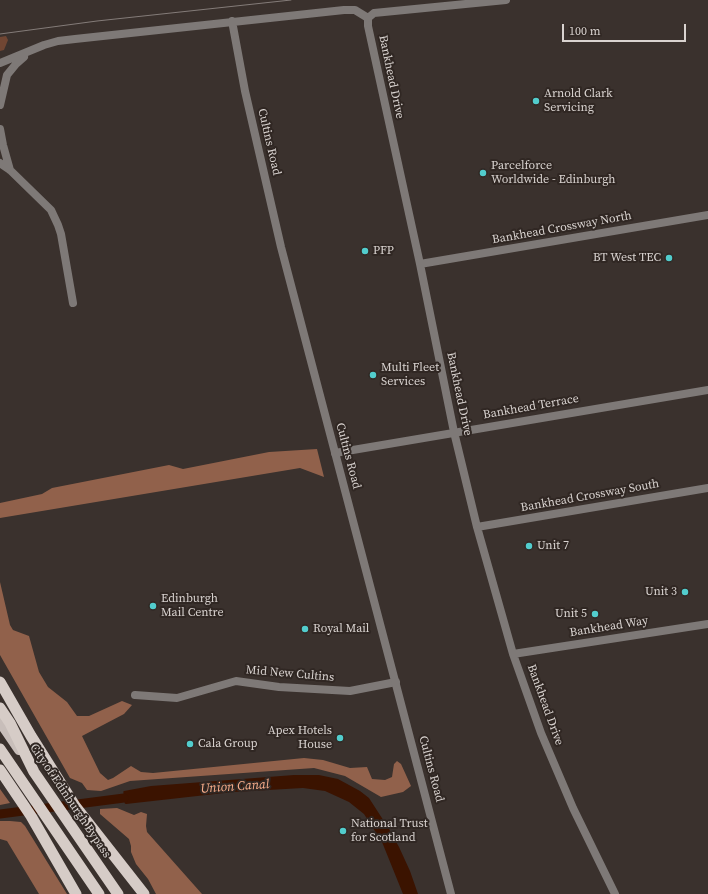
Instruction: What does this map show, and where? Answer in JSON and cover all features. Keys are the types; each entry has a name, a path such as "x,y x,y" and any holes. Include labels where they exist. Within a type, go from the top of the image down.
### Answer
{"highway":[{"path":"0,682 31,736 75,806 144,894"},
{"path":"0,708 10,723 34,772"},
{"path":"0,749 99,894"},
{"path":"0,770 31,816 76,894"},
{"name":"City of Edinburgh Bypass","path":"34,772 118,894"}],"main road":[{"name":"City of Edinburgh Bypass","path":"0,722 34,772"}],"street":[{"path":"0,63 44,45 58,41 350,9 359,12 368,18 374,13 506,0"},
{"name":"Bankhead Drive","path":"368,18 368,26 420,264 454,432 476,527 513,654 541,733 573,808 615,894"},
{"name":"Cultins Road","path":"232,21 245,91 281,247 451,894"},
{"path":"0,105 7,75 16,64 32,51"},
{"path":"0,129 2,145 10,170"},
{"path":"0,164 10,170 51,210 58,225 62,241 72,303"},
{"name":"Bankhead Crossway North","path":"420,264 708,215"},
{"name":"Bankhead Terrace","path":"335,453 708,390"},
{"name":"Bankhead Crossway South","path":"476,527 708,488"},
{"name":"Bankhead Way","path":"513,654 708,624"},
{"name":"Mid New Cultins","path":"135,696 177,698 236,681 278,686 350,691 396,682"}],"shaded area":[{"path":"6,36 8,40 4,50 0,51 0,37"},
{"path":"317,449 324,477 300,468 0,518 0,503 42,494 52,488 169,465 183,469 269,452"},
{"path":"0,582 10,625 13,630 29,636 39,672 48,687 67,702 77,716 89,716 122,701 132,705 124,714 82,736 100,773 108,780 131,766 141,772 153,773 304,758 323,760 350,768 367,767 372,779 385,780 392,777 394,764 397,761 401,764 411,786 403,792 381,797 345,776 314,768 130,781 101,791 87,790 82,783 70,778 0,655"},
{"path":"0,789 10,803 0,805"},
{"path":"117,808 134,815 141,812 147,814 147,832 202,894 156,894 148,879 136,864 131,852 129,839 100,814 100,809"},
{"path":"0,821 21,822 25,826 67,894 39,894 7,841 0,839"}],"water":[{"path":"294,775 319,775 338,779 360,791 369,798 399,847 410,871 418,894 403,894 382,842 364,814 349,802 325,791 303,788 233,792 126,804 113,799 124,791 151,786"}],"pier":[{"path":"123,789 125,806 112,801 111,799"}],"waterway":[{"name":"Union Canal","path":"0,814 124,798"}],"tram line":[{"path":"0,34 97,21 291,0"}],"place":[{"name":"Arnold Clark Servicing","path":"536,101"},
{"name":"Parcelforce Worldwide - Edinburgh","path":"483,173"},
{"name":"PFP","path":"365,251"},
{"name":"BT West TEC","path":"669,258"},
{"name":"Multi Fleet Services","path":"373,375"},
{"name":"Unit 7","path":"529,546"},
{"name":"Unit 3","path":"685,592"},
{"name":"Edinburgh Mail Centre","path":"153,606"},
{"name":"Unit 5","path":"595,614"},
{"name":"Royal Mail","path":"305,629"},
{"name":"Apex Hotels House","path":"340,738"},
{"name":"Cala Group","path":"190,744"},
{"name":"National Trust for Scotland","path":"343,831"}]}
